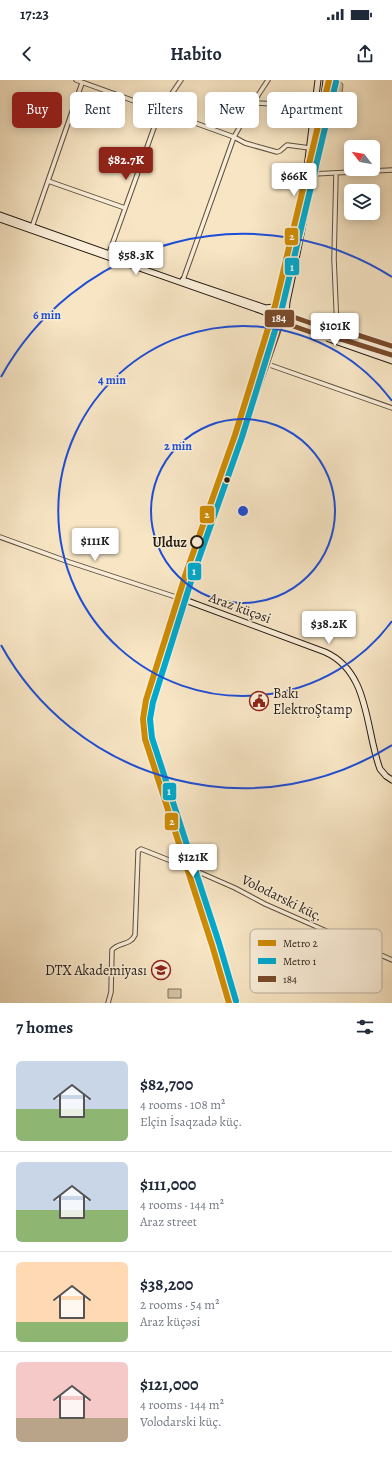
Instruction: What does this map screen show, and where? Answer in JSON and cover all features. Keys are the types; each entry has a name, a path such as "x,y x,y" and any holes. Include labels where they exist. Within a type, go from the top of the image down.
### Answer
{"main road":[{"path":"317,92 318,80"},
{"path":"185,600 287,302 313,174 326,80"},
{"path":"282,318 281,301 299,217 312,128"},
{"path":"0,215 271,315 337,329 392,346"},
{"path":"299,217 305,218"},
{"path":"0,219 32,228"},
{"path":"108,255 263,308 342,345 392,361"},
{"path":"263,308 274,307 281,301"},
{"path":"319,326 392,351"},
{"path":"316,334 344,340 392,355"},
{"name":"Araz küçəsi","path":"185,600 326,652 343,663 352,674 360,691 380,769 392,780"}],"street":[{"path":"76,80 133,101"},
{"path":"173,92 181,80"},
{"path":"259,94 268,80"},
{"path":"32,228 82,83"},
{"path":"197,124 234,137 245,143 277,152 287,145 310,148"},
{"path":"108,255 154,128"},
{"path":"184,280 234,137 239,128"},
{"path":"313,174 392,170"},
{"path":"336,172 334,259 337,329"},
{"path":"48,181 125,208"},
{"path":"267,364 392,408"},
{"path":"0,537 68,562 185,600"},
{"name":"Volodarski küç.","path":"108,1003 111,992 112,950 115,946 128,943 134,938 135,935 138,851 141,849 152,852 239,890 265,904 322,929"},
{"name":"Volodarski küç.","path":"382,956 392,960"}],"shaded area":[{"path":"337,80 343,84 342,92 335,92"},
{"path":"168,989 181,989 181,998 168,998"}],"metro line":[{"name":"2","path":"229,1003 212,945 145,739 143,719 146,700 186,573 235,435 275,306 329,80"},
{"name":"1","path":"236,1001 219,943 152,738 150,719 153,702 193,575 242,437 282,308 336,82"}],"transit line":[{"name":"184","path":"392,346 345,331 319,326 285,314 280,314 279,321 316,334 344,340 392,355"},
{"name":"184","path":"185,600 282,322"}],"place":[{"name":"Ulduz","path":"197,542"},
{"name":"Bakı ElektroŞtamp","path":"259,701"},
{"name":"DTX Akademiyası","path":"161,970"}]}
